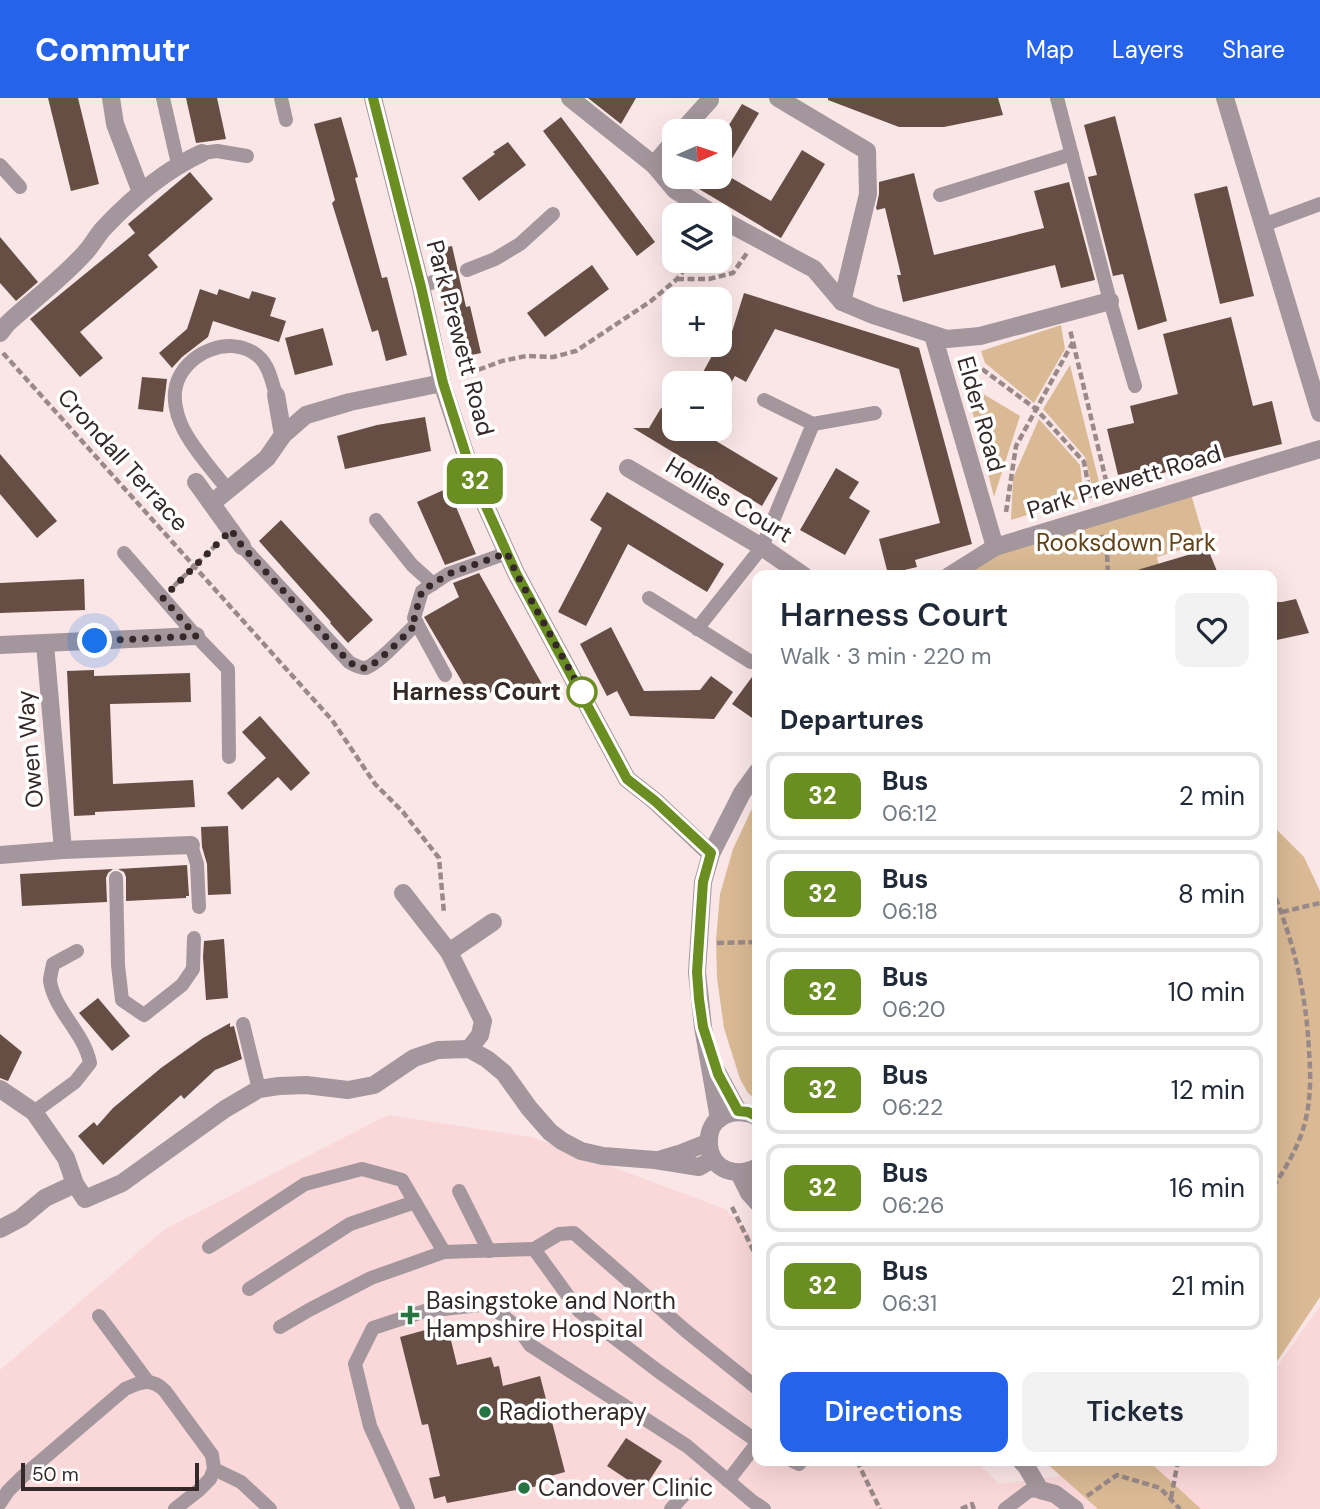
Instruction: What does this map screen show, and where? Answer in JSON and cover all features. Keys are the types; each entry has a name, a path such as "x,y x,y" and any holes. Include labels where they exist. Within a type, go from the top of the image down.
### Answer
{"street":[{"path":"111,98 116,124 141,192"},
{"name":"Park Prewett Road","path":"373,98 430,284 443,383 474,480 516,573 627,779 711,853"},
{"path":"570,98 654,165 675,190 695,203"},
{"path":"778,98 867,151 868,194 842,302"},
{"path":"1225,98 1320,413"},
{"path":"693,119 710,100"},
{"path":"0,333 73,265 103,229 141,192 178,164 202,153"},
{"path":"654,165 662,155"},
{"path":"732,225 814,269 842,302 947,340 980,336 1110,301"},
{"name":"Elder Road","path":"933,335 995,547"},
{"path":"212,503 267,458 284,435 306,415 351,402 443,383"},
{"path":"276,395 284,435"},
{"name":"Park Prewett Road","path":"959,570 995,547 1320,449"},
{"name":"Hollies Court","path":"628,468 762,547 795,570"},
{"path":"196,482 242,546"},
{"path":"0,645 196,636"},
{"name":"Owen Way","path":"45,644 63,850"},
{"path":"719,1119 703,1027 697,972 703,882 711,853 752,779"},
{"path":"0,855 191,845"},
{"path":"403,894 449,952 484,1021 480,1035 469,1049"},
{"path":"449,952 493,922"},
{"path":"703,1027 718,1074 738,1111"},
{"path":"0,1089 34,1112 65,1158 75,1184 85,1199 122,1183 225,1109 259,1089 306,1085 348,1090 374,1084 414,1058 438,1050 469,1049 487,1059 504,1073 540,1123 562,1141 581,1151 699,1167 711,1150"},
{"path":"752,1114 738,1111 719,1119 712,1127 711,1150 718,1165 727,1171 738,1173 752,1170"},
{"path":"738,1173 752,1196"},
{"path":"0,1229 21,1218 45,1198 75,1184"},
{"path":"1026,1466 1040,1490 1055,1494 1073,1508"}],"lane":[{"path":"163,98 178,164"},
{"path":"281,98 286,120"},
{"path":"1057,98 1135,386"},
{"path":"202,153 217,151 247,156"},
{"path":"940,195 1072,154"},
{"path":"0,165 20,187"},
{"path":"1263,225 1320,204"},
{"path":"467,270 495,259 520,244 553,214"},
{"path":"228,490 181,424 175,403 176,386 181,375 187,364 203,353 220,346 238,346 260,357 268,370 276,395"},
{"path":"764,400 813,424 875,413"},
{"path":"697,629 762,547 813,424"},
{"path":"376,520 412,565 433,584"},
{"path":"242,546 349,662 357,667 365,668 374,664 417,623"},
{"path":"124,553 228,669 229,757"},
{"path":"445,675 414,618 422,591 448,574 507,553"},
{"path":"649,598 751,662"},
{"path":"191,845 197,864 199,907"},
{"path":"116,878 118,965 122,1000 144,1016 182,985 192,969 194,938"},
{"path":"34,1112 75,1082 90,1063 87,1049 56,1001 50,979 52,964 77,951"},
{"path":"243,1024 259,1089"},
{"path":"209,1247 305,1184 362,1169 402,1180 444,1252"},
{"path":"459,1191 489,1251"},
{"path":"249,1289 350,1224 415,1202"},
{"path":"280,1327 371,1278 444,1252 534,1249 559,1234 574,1233 686,1331 752,1384"},
{"path":"534,1249 579,1311 752,1438"},
{"path":"408,1509 370,1426 355,1364 373,1328 425,1311 489,1304 518,1328 530,1345 687,1446 753,1506"},
{"path":"99,1316 148,1382"},
{"path":"0,1503 22,1477 125,1389 148,1382 157,1383 165,1391 212,1455 214,1469 210,1479 175,1509"},
{"path":"728,1481 752,1450"},
{"path":"214,1469 241,1482 270,1509"},
{"path":"671,1509 695,1483"},
{"path":"1005,1509 1029,1491 1040,1490"}],"path":[{"path":"677,279 709,279 733,273 757,238"},
{"path":"443,383 502,361 526,356 553,357 576,351 650,301 682,273"},
{"path":"1066,313 1111,501"},
{"path":"1006,513 1016,446 1073,342"},
{"name":"Crondall Terrace","path":"0,350 332,720 375,784 403,812 439,858 444,916 438,921"},
{"path":"982,369 1036,409 1084,462 1095,516 1107,553 1108,570"},
{"path":"163,598 231,530"},
{"path":"1277,900 1288,927 1300,973 1308,1026 1311,1084 1304,1126 1290,1159 1277,1180"},
{"path":"1282,912 1320,903"},
{"path":"699,943 752,942"},
{"path":"729,1202 752,1247"},
{"path":"859,1466 880,1509"},
{"path":"1171,1499 1177,1466"},
{"path":"1073,1508 1117,1475 1160,1488 1180,1509"},
{"path":"961,1509 972,1504 974,1509"}],"shaded area":[{"name":"Basingstoke and North Hampshire Hospital","path":"388,1115 532,1137 725,1209 752,1236 752,1466 981,1466 999,1484 1141,1466 1277,1466 1277,1367 1320,1306 1320,1509 0,1509 0,1370 165,1229"}],"green space":[{"path":"1061,325 1065,349 1034,403 985,363 981,351"},
{"path":"1070,365 1102,494 1094,496 1085,457 1043,409"},
{"path":"965,383 1020,416 994,497"},
{"path":"1039,419 1080,465 1084,497 1011,520 1013,478"},
{"name":"Rooksdown Park","path":"1191,494 1205,542 1157,557 1160,570 972,570 998,551"},
{"path":"752,809 752,1096 740,1079 724,1028 717,978 716,940 720,894 733,849"},
{"path":"1277,830 1304,857 1320,891 1320,1297 1277,1362"},
{"path":"1050,1466 1154,1466 1201,1509 1098,1509"}],"building":[{"path":"48,98 78,98 99,184 71,191"},
{"path":"186,98 217,98 226,139 196,143"},
{"path":"588,98 636,98 621,124"},
{"path":"828,98 998,98 1003,115 944,127 899,127"},
{"path":"742,104 759,113 732,158 732,120"},
{"path":"1115,116 1167,321 1138,330 1123,274 1113,276 1088,177 1097,175 1084,125"},
{"path":"341,117 382,278 387,277 407,355 386,361 378,330 372,332 332,203 335,200 314,124"},
{"path":"561,117 655,242 637,256 543,131"},
{"path":"508,142 526,165 479,201 462,178"},
{"path":"802,150 825,164 781,238 732,209 732,203 722,203 699,189 732,189 732,178 771,201"},
{"path":"190,172 213,199 148,255 158,267 80,332 103,358 80,377 30,319 135,233 128,224"},
{"path":"914,173 934,255 1044,228 1034,191 1069,182 1095,280 1061,288 1055,265 903,302 897,275 901,275 885,208 876,208 879,182"},
{"path":"1227,186 1254,296 1220,304 1194,194"},
{"path":"0,237 38,282 16,301 0,283"},
{"path":"452,246 466,307 470,306 481,353 462,357 451,311 446,313 441,289 446,285 447,277 443,272 437,271 432,250"},
{"path":"592,265 609,289 545,337 527,313"},
{"path":"200,289 217,295 219,289 249,299 252,291 276,298 270,316 286,321 279,342 213,321 208,337 172,368 159,353 187,329"},
{"path":"744,293 919,348 972,544 915,560 917,567 887,570 879,539 940,523 899,369 775,329 746,382 735,376 732,381 732,371 704,371 711,357 732,357 732,332"},
{"path":"1231,317 1253,406 1272,401 1282,444 1146,477 1144,469 1118,475 1107,429 1134,423 1130,406 1178,394 1163,334"},
{"path":"323,328 333,365 295,375 285,338"},
{"path":"142,377 167,379 163,412 138,409"},
{"path":"661,408 662,441 716,441 778,478 762,506 633,428 649,428"},
{"path":"425,417 431,451 345,469 337,436 377,425"},
{"path":"0,454 57,521 37,538 0,494"},
{"path":"836,468 859,482 849,498 870,511 845,555 800,530"},
{"path":"448,488 476,554 445,565 417,502"},
{"path":"607,492 724,564 707,592 628,544 586,626 558,612 602,528 590,520"},
{"path":"281,520 373,620 348,643 259,541"},
{"path":"1208,549 1217,570 1137,570"},
{"path":"479,573 542,684 515,700 505,684 474,702 424,617 459,597 453,583"},
{"path":"84,579 85,610 0,613 0,583"},
{"path":"1296,599 1309,633 1277,640 1277,602"},
{"path":"611,627 644,691 700,690 711,676 733,692 714,719 630,716 617,691 607,696 580,644"},
{"path":"94,670 94,676 190,673 191,702 110,704 113,784 193,780 195,807 95,812 95,815 74,816 67,671"},
{"path":"752,677 752,718 732,704"},
{"path":"260,716 310,773 291,791 278,777 242,810 227,793 266,758 242,732"},
{"path":"228,826 231,894 208,895 207,864 202,847 201,827"},
{"path":"187,865 189,896 186,898 126,901 126,877 124,872 118,869"},
{"path":"113,869 106,878 107,902 22,906 20,874"},
{"path":"224,939 228,998 206,1000 204,941"},
{"path":"98,998 130,1036 112,1051 79,1013"},
{"path":"230,1023 230,1027 234,1026 242,1059 215,1070 184,1099 181,1095 103,1165 78,1136 94,1122 97,1126 113,1108 161,1068 203,1038"},
{"path":"0,1034 22,1052 8,1081 0,1078"},
{"name":"Radiotherapy","path":"447,1324 457,1365 491,1357 494,1367 499,1366 503,1386 540,1376 565,1472 536,1480 538,1486 447,1503 445,1496 434,1499 429,1478 440,1476 428,1424 422,1425 400,1337"},
{"path":"626,1438 662,1461 643,1490 607,1466"}],"bus line":[{"name":"32","path":"373,98 443,383 474,480 516,573 627,779 711,853 703,882 697,972 703,1027 718,1074 738,1111 752,1114"}],"place":[{"name":"Harness Court","path":"582,692"},
{"name":"Basingstoke and North Hampshire Hospital","path":"410,1315"},
{"name":"Radiotherapy","path":"485,1412"},
{"name":"Candover Clinic","path":"524,1488"}],"route":[{"path":"95,641 196,636 163,598 231,530 242,546 349,662 365,668 374,664 417,623 414,618 422,591 448,574 507,553 582,692"}]}
